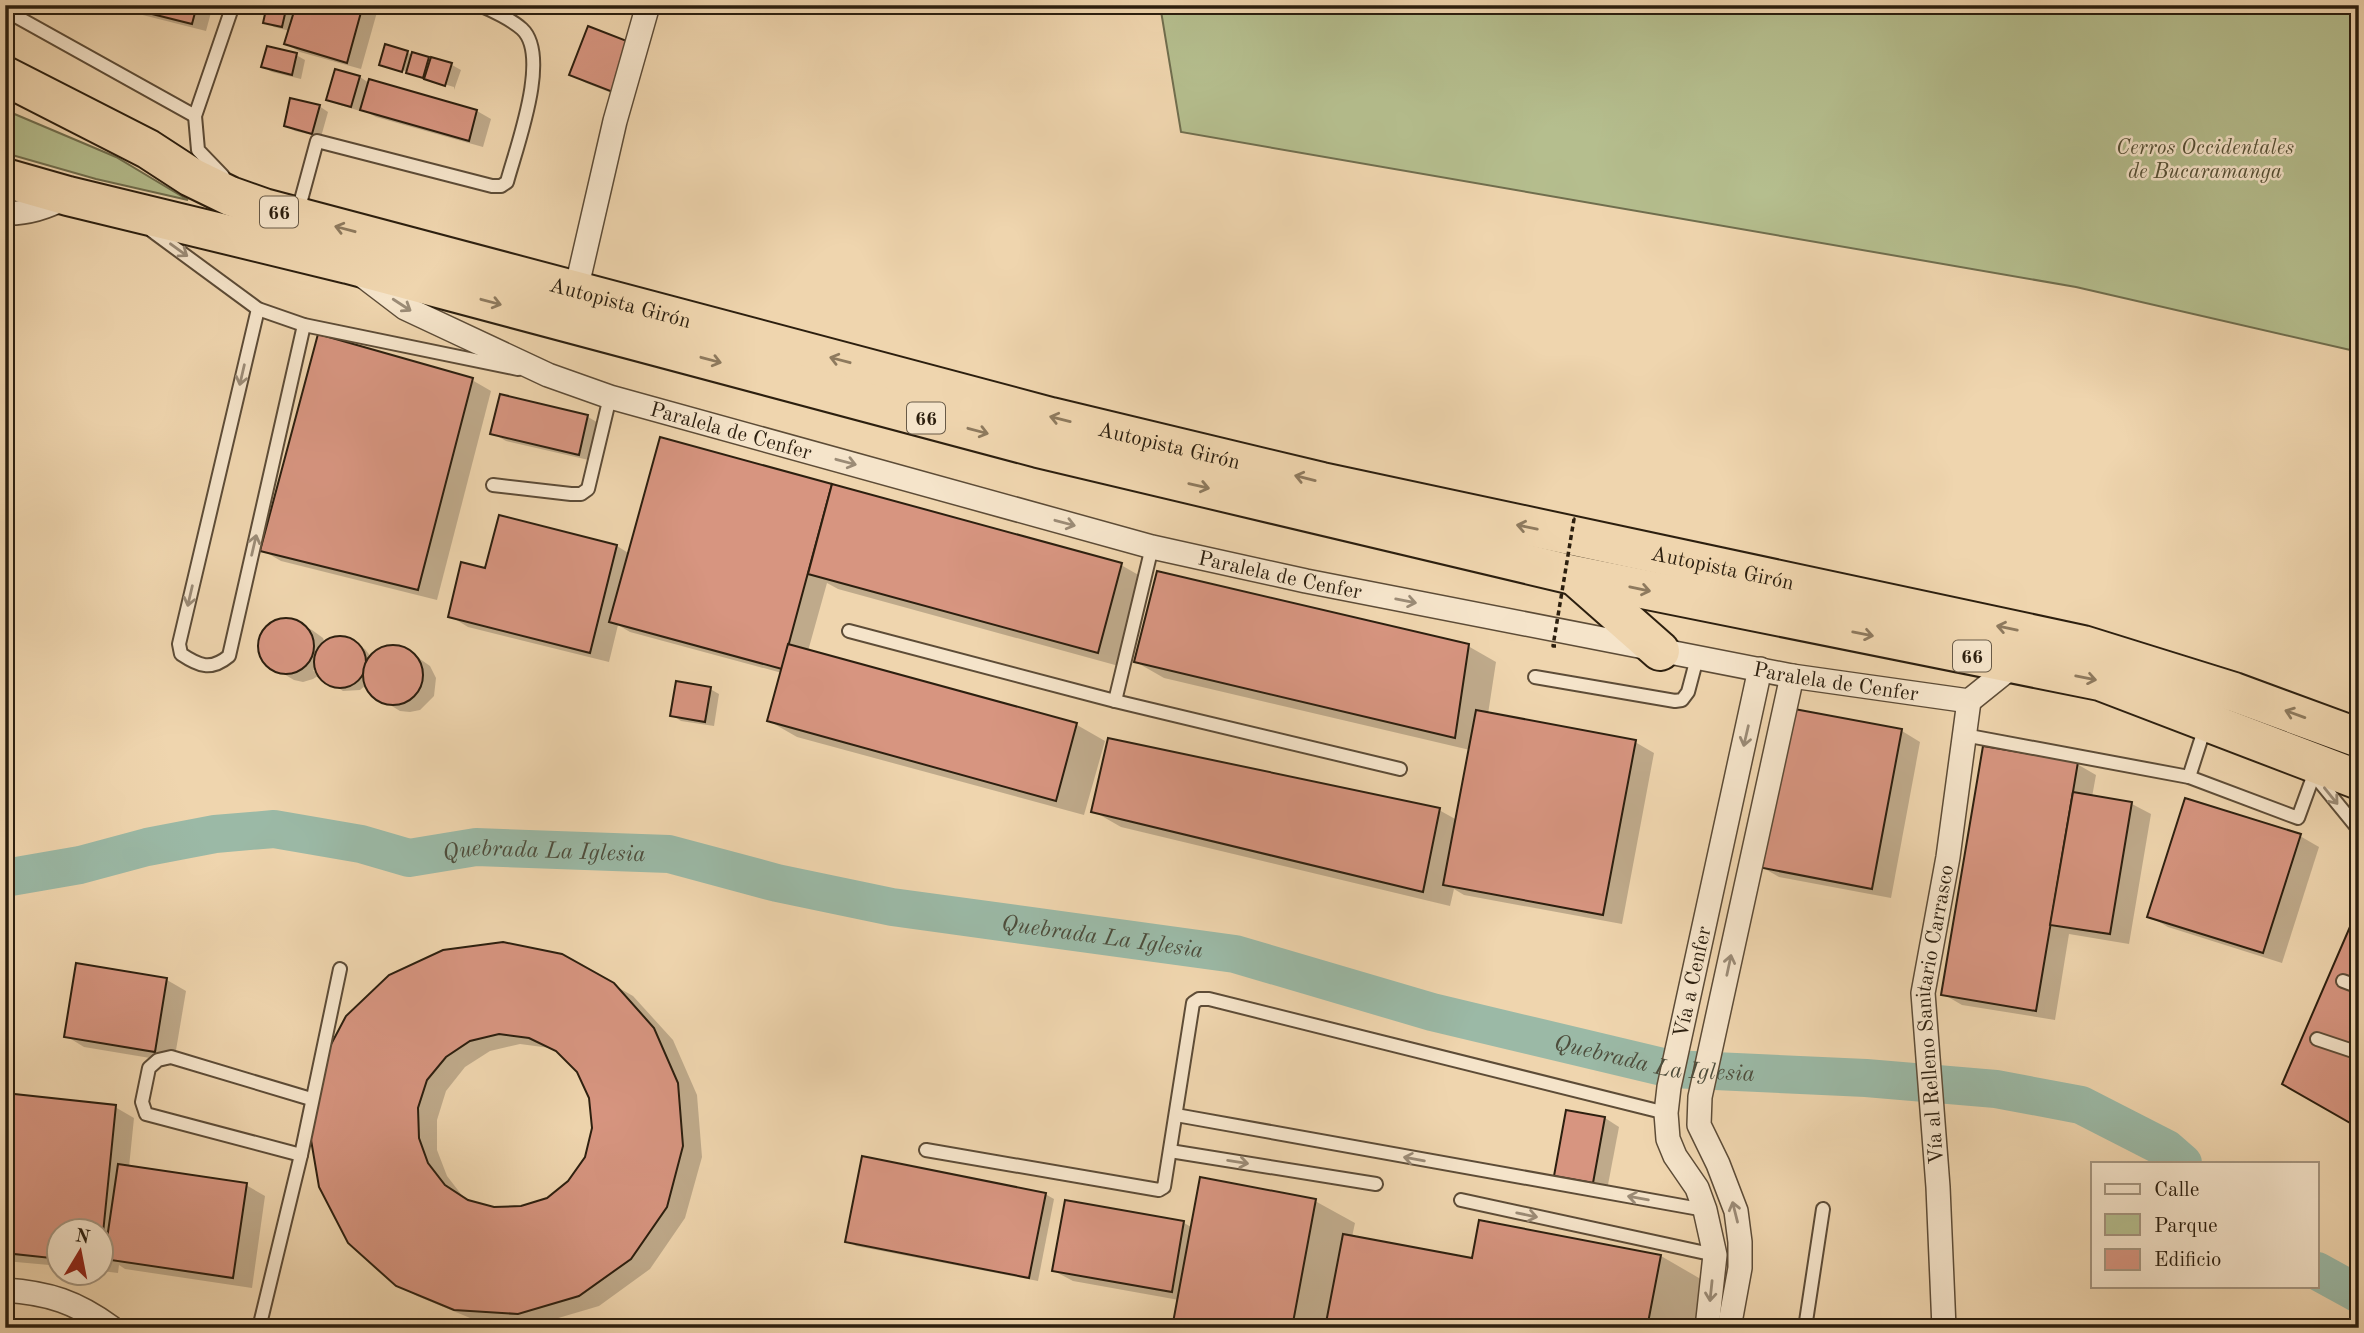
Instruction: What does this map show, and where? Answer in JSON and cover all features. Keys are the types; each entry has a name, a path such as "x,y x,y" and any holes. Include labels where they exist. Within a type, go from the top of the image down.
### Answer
{"highway":[{"name":"Autopista Girón","path":"5,76 148,149 191,177 230,196 281,212 1051,416 1322,482 2084,645 2234,692 2359,738"},
{"path":"5,95 91,134 148,149"},
{"path":"5,166 55,192"},
{"name":"Autopista Girón","path":"5,178 348,264 1038,448 1573,575 2100,681 2207,722 2310,767 2359,780"},
{"path":"1573,575 1660,650"}],"street":[{"path":"576,290 615,121 648,5"},
{"path":"5,213 52,205 55,192"},
{"name":"Paralela de Cenfer","path":"348,264 405,308 548,375 610,397 1152,547 1306,581 1792,676 1969,701"},
{"path":"1969,701 2015,664"},
{"name":"Vía a Cenfer","path":"1707,1328 1715,1255 1697,1188 1675,1156 1668,1139 1666,1113 1682,1025 1760,669"},
{"name":"Vía a Cenfer","path":"1729,1328 1740,1268 1740,1242 1736,1211 1699,1125 1700,1097 1792,676"},
{"name":"Vía al Relleno Sanitario Carrasco","path":"1944,1328 1933,1118 1923,993 1948,857 1969,701"},
{"path":"5,1290 39,1293 86,1309 112,1328"}],"lane":[{"path":"233,5 195,116 198,150 217,172 281,212 317,141 492,186 501,186 507,182 534,80 534,53 523,30 479,5"},
{"path":"10,13 195,116"},
{"name":"Paralela de Cenfer","path":"124,210 258,309 304,325 548,375"},
{"path":"258,309 179,644 181,654 198,666 220,664 229,656 304,325"},
{"path":"493,485 571,494 581,494 588,489 610,397"},
{"path":"1115,701 1152,547"},
{"path":"849,631 1115,701 1400,769"},
{"path":"1535,677 1675,701 1682,700 1688,692 1697,658"},
{"path":"2189,777 2207,722"},
{"path":"1964,735 2189,777 2298,818 2310,767"},
{"path":"2310,767 2359,830"},
{"path":"259,1328 301,1155 340,969"},
{"path":"2343,981 2359,987"},
{"path":"926,1150 1152,1191 1164,1187 1192,1003 1199,999 1209,999 1666,1113"},
{"path":"2317,1039 2359,1053"},
{"path":"301,1155 146,1114 142,1102 149,1068 158,1060 172,1057 311,1098"},
{"path":"1176,1115 1705,1210"},
{"path":"1170,1151 1376,1184"},
{"path":"1461,1200 1715,1255"},
{"path":"1805,1328 1824,1209"}],"path":[{"path":"1556,646 1553,646 1574,519 1570,518"}],"green space":[{"name":"Cerros Occidentales de Bucaramanga","path":"1160,5 2359,5 2359,352 2076,287 1181,132"},
{"path":"5,110 116,157 188,200 96,179 5,153"}],"building":[{"path":"116,5 197,5 192,24"},
{"path":"267,5 287,5 282,27 263,23"},
{"path":"296,5 363,5 347,63 284,44"},
{"path":"588,26 632,43 618,94 569,75"},
{"path":"385,44 408,51 402,72 379,65"},
{"path":"267,46 297,53 292,75 261,67"},
{"path":"412,52 429,57 423,78 406,73"},
{"path":"431,57 452,63 445,86 424,79"},
{"path":"335,69 360,76 351,107 326,100"},
{"path":"369,79 477,110 469,141 360,110"},
{"path":"290,98 320,105 312,134 284,126"},
{"path":"318,334 473,378 418,590 260,551"},
{"path":"500,394 588,415 579,455 490,434"},
{"path":"660,437 832,484 782,669 609,622"},
{"path":"832,484 1122,563 1098,653 808,574"},
{"path":"499,515 617,545 590,653 448,617 461,562 485,568"},
{"path":"1157,571 1469,644 1455,738 1134,662"},
{"path":"280,618 292,618 302,622 310,630 314,646 310,662 302,670 292,674 280,674 270,670 262,662 258,652 258,640 262,630 270,622"},
{"path":"340,636 350,638 358,644 364,652 364,672 358,680 350,686 340,688 330,686 322,680 316,672 314,662 316,652 322,644 330,638"},
{"path":"788,644 1077,723 1056,801 767,721"},
{"path":"387,645 399,645 418,658 423,675 421,687 410,700 399,705 387,705 368,692 363,681 363,669 376,650"},
{"path":"676,681 711,687 705,722 670,716"},
{"path":"1789,708 1902,729 1872,889 1758,867"},
{"path":"1476,710 1636,740 1603,915 1443,885"},
{"path":"1108,738 1440,808 1423,892 1091,812"},
{"path":"1983,746 2078,762 2036,1011 1941,995"},
{"path":"2073,792 2132,802 2110,934 2050,925"},
{"path":"2185,798 2301,834 2263,953 2147,917"},
{"path":"2359,906 2359,1128 2282,1084"},
{"path":"503,942 562,954 614,983 654,1028 678,1083 683,1146 667,1207 631,1259 579,1296 518,1314 454,1310 396,1286 348,1243 319,1187 309,1128 318,1069 346,1016 389,975 443,950","holes":["499,1034 529,1038 556,1051 577,1072 589,1098 592,1128 585,1157 568,1181 547,1198 521,1206 494,1207 468,1200 445,1185 428,1163 419,1138 418,1108 427,1080 446,1057 470,1041"]},
{"path":"76,963 167,978 155,1052 64,1037"},
{"path":"5,1093 116,1105 105,1218 46,1218 46,1257 5,1253"},
{"path":"1566,1110 1605,1117 1593,1183 1554,1176"},
{"path":"862,1156 1046,1193 1029,1278 845,1242"},
{"path":"118,1164 247,1183 233,1278 116,1261 116,1218 110,1218"},
{"path":"1200,1177 1316,1199 1292,1328 1172,1328"},
{"path":"1065,1200 1184,1221 1172,1292 1052,1271"},
{"path":"1479,1220 1661,1255 1647,1328 1325,1328 1343,1234 1472,1258"}],"waterway":[{"name":"Quebrada La Iglesia","path":"5,878 80,865 147,847 215,834 274,829 361,844 409,858 476,847 669,854 777,883 892,907 1235,954 1432,1012 1671,1069 1866,1078 1996,1089 2081,1105 2167,1149 2182,1162"},
{"name":"Quebrada La Iglesia","path":"2318,1272 2359,1294"}]}
